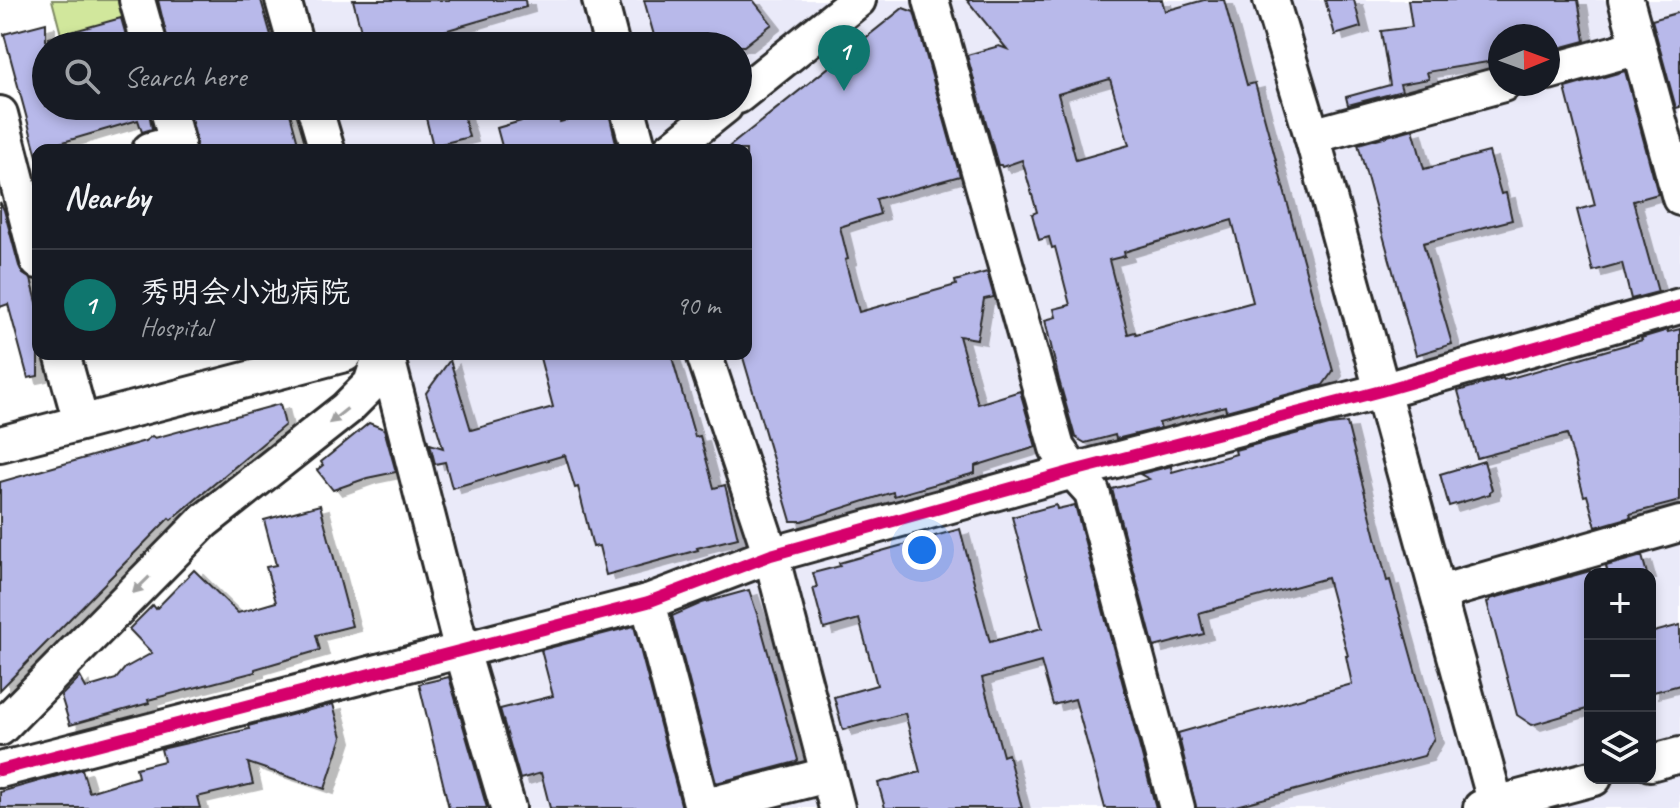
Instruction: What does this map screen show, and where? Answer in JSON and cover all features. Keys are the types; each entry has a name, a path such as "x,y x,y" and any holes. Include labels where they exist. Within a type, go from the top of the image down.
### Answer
{"street":[{"path":"137,0 146,32"},
{"path":"283,0 292,32"},
{"path":"600,0 608,32"},
{"path":"752,85 858,0"},
{"path":"931,0 1057,448 1092,492 1177,808"},
{"path":"1271,0 1439,593 1491,807 1584,781"},
{"path":"1626,0 1680,198"},
{"path":"1560,69 1638,47"},
{"path":"1312,136 1488,88"},
{"path":"0,114 28,184 32,215"},
{"path":"171,120 177,143 173,144"},
{"path":"318,120 325,144"},
{"path":"631,120 637,144"},
{"path":"678,144 708,120"},
{"path":"0,770 648,602 771,555 1073,471 1381,391 1680,306"},
{"path":"64,360 81,422"},
{"path":"0,444 322,360"},
{"path":"0,728 203,522 346,409 371,384 381,360"},
{"path":"386,360 462,651 508,808"},
{"path":"706,360 771,555 837,808"},
{"path":"1439,593 1680,524"},
{"path":"648,602 702,807 827,775"},
{"path":"1656,761 1680,755"}],"shaded area":[{"path":"298,0 1680,0 1680,808 523,808 399,360 752,360 752,144 338,144 332,120 752,120 752,32 307,32"}],"green space":[{"path":"52,0 126,0 134,32 60,32"}],"building":[{"path":"158,0 261,0 270,32 166,32"},
{"path":"353,0 525,0 526,7 441,32 361,32"},
{"path":"644,0 753,0 772,24 752,40 752,32 653,32"},
{"path":"967,0 1162,0 1165,11 1204,0 1224,0 1247,85 1255,83 1333,371 1323,385 1226,411 1225,406 1159,423 1161,428 1116,439 1115,435 1085,443 1075,437 1045,320 1056,317 1054,309 1070,305 1055,247 1052,248 1049,237 1039,240 1032,214 1037,212 1022,160 1002,167 998,165 967,55 999,46 1007,49","holes":["1110,79 1129,145 1076,160 1058,94","1232,220 1253,302 1128,334 1109,260 1125,256 1124,252"]},
{"path":"1325,0 1354,0 1361,27 1335,35"},
{"path":"1408,0 1578,0 1585,41 1560,48 1560,24 1488,24 1488,62 1427,72 1429,79 1400,84 1402,91 1348,105 1346,97 1390,85 1381,31 1412,27"},
{"path":"903,8 914,12 960,176 876,199 880,214 840,227 859,312 956,285 955,281 987,272 994,297 984,299 977,339 959,336 978,404 1020,391 1036,447 975,466 975,473 894,496 893,492 802,521 791,521 744,360 752,360 752,144 733,144"},
{"path":"1680,12 1680,107 1676,108 1652,20"},
{"path":"121,18 125,32 71,32"},
{"path":"46,23 46,32 32,32 32,120 138,120 56,144 34,144 4,34"},
{"path":"1625,71 1658,194 1633,201 1658,292 1631,299 1622,263 1593,271 1577,210 1595,205 1565,88"},
{"path":"138,120 150,120 152,129 142,132"},
{"path":"192,120 292,120 298,144 196,144"},
{"path":"426,120 465,120 469,137 432,144"},
{"path":"525,120 611,120 616,143 501,144 497,128"},
{"path":"1413,129 1424,169 1489,152 1501,194 1506,193 1512,220 1423,243 1452,344 1416,355 1358,144"},
{"path":"0,202 19,266 32,283 32,360 38,360 38,376 28,378 8,304 0,307"},
{"path":"1680,329 1680,501 1596,527 1567,434 1477,458 1458,391"},
{"path":"450,360 471,430 553,407 541,360 673,360 695,437 700,436 714,488 725,485 738,538 606,575 599,546 593,547 578,487 575,488 565,455 452,488 445,462 435,464 430,444 443,448 426,393"},
{"path":"280,404 285,425 171,520 169,518 0,690 0,482 145,441 152,436 155,438"},
{"path":"369,423 384,429 396,472 333,490 317,470 323,465 321,462"},
{"path":"1347,423 1387,581 1390,580 1434,738 1424,756 1228,808 1196,808 1178,733 1352,684 1348,656 1327,578 1199,613 1204,634 1154,647 1112,489 1149,479 1140,474 1171,466 1172,472 1236,454 1235,450"},
{"path":"1484,461 1492,490 1490,494 1449,506 1440,474"},
{"path":"320,505 352,626 316,635 320,650 70,725 61,696 80,677 86,688 116,679 125,668 152,653 129,629 153,605 156,609 194,570 238,613 276,602 266,567 276,565 264,520"},
{"path":"1056,505 1057,509 1075,505 1156,808 1105,808 1075,699 1053,705 1041,662 982,678 1003,756 1008,754 1022,808 885,808 878,783 920,772 905,713 843,730 834,697 877,685 859,619 824,629 813,588 817,587 813,573 960,529 990,642 1042,628 1012,517"},
{"path":"1642,556 1645,568 1606,568"},
{"path":"1584,573 1584,710 1532,725 1517,715 1487,602"},
{"path":"749,590 798,760 716,783 672,616 702,603"},
{"path":"1680,625 1680,685 1656,691 1656,640 1656,631"},
{"path":"634,626 682,808 550,808 541,773 520,779 500,709 553,696 541,650"},
{"path":"449,677 487,808 449,808 419,684"},
{"path":"333,704 342,737 325,789 248,763 253,784 197,797 200,808 0,808 0,792 82,769 89,792 138,777 136,768 164,761 161,749 249,729 248,726"}],"cycle path":[{"path":"0,770 648,602 771,555 1073,471 1381,391 1680,306"}],"place":[{"name":"秀明会小池病院","path":"844,91"}]}
